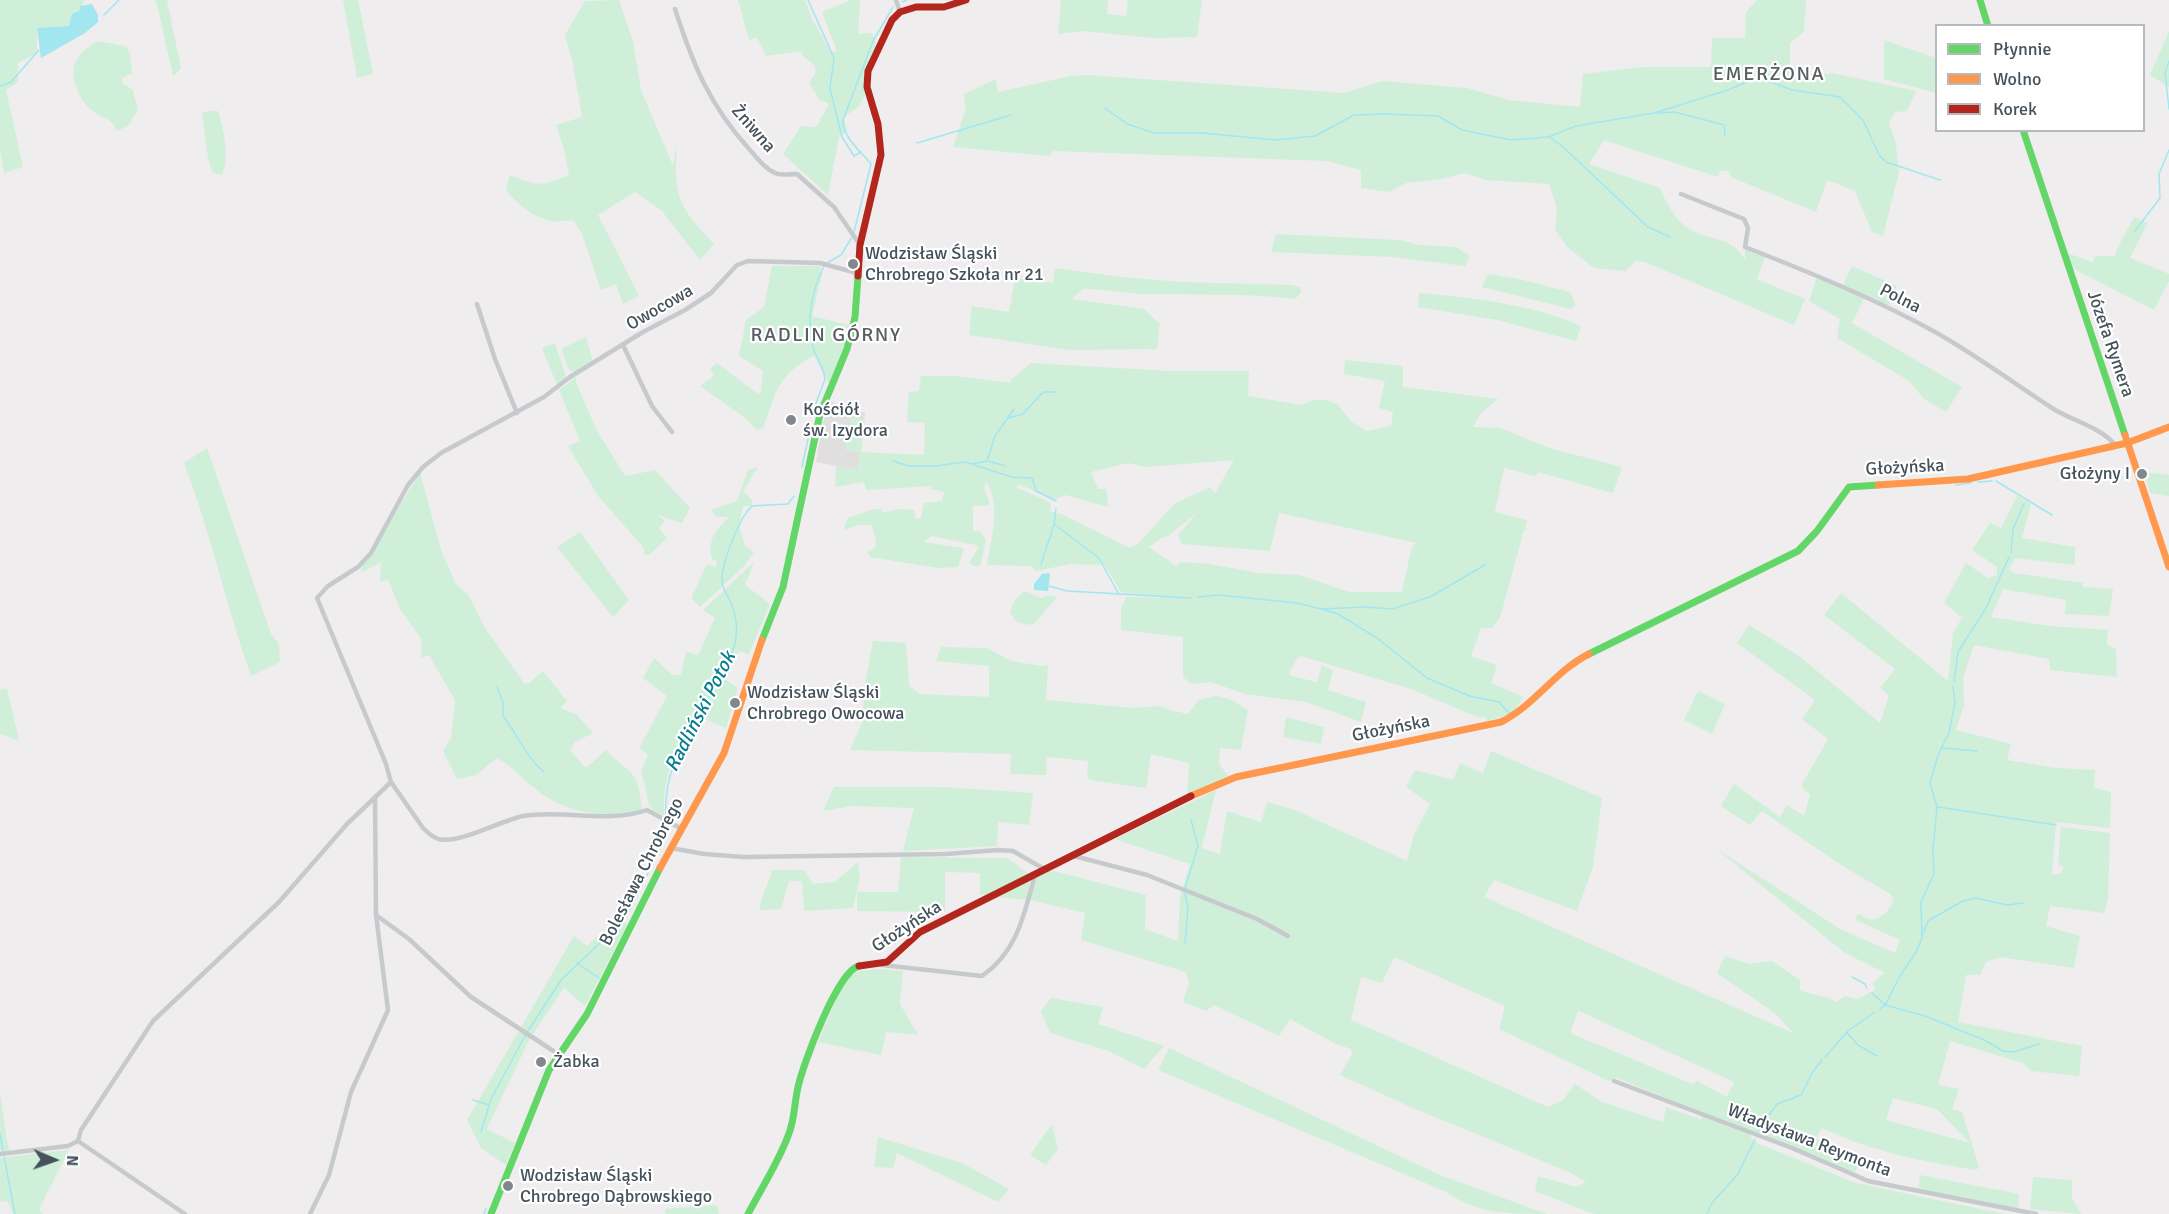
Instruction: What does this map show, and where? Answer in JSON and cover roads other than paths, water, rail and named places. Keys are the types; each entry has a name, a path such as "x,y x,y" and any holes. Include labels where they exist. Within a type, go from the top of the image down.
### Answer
{"street":[{"path":"896,0 900,12 916,7 944,8 966,0"},
{"path":"1980,0 1988,24"},
{"name":"Żniwna","path":"675,9 693,63 714,105 734,133 762,163 778,174 797,174 834,207 860,245"},
{"name":"Bolesława Chrobrego","path":"491,1214 558,1054 587,1014 680,828 724,753 755,657 783,587 820,414 853,331 860,245 881,155 878,124 867,87 868,71 883,36 900,12"},
{"name":"Józefa Rymera","path":"2024,132 2169,567"},
{"name":"Polna","path":"1681,194 1744,219 1748,228 1745,247 1864,296 1936,333 1976,356 2053,409 2108,437 2115,445"},
{"name":"Owocowa","path":"391,782 383,756 317,598 328,586 358,567 371,553 408,486 423,467 441,453 517,413 622,345 685,310 711,293 737,265 748,261 820,263 857,273"},
{"path":"477,304 495,359 517,413"},
{"path":"622,345 652,406 672,432"},
{"name":"Głożyńska","path":"748,1214 787,1140 794,1121 798,1087 810,1049 843,977 855,967 887,962 920,932 1184,799 1236,777 1502,722 1515,715 1570,664 1682,606 1776,564 1798,550 1817,531 1849,487 1968,479 2127,443 2169,427"},
{"path":"0,1154 68,1146 78,1141 81,1130 153,1021 279,902 391,782 423,828 438,839 457,838 504,820 554,813 613,816 647,810 680,828"},
{"path":"310,1214 332,1165 351,1092 388,1010 376,915 375,797"},
{"path":"671,848 704,854 744,856 946,854 998,850 1013,851 1046,870"},
{"path":"1074,856 1147,875 1257,919 1288,936"},
{"path":"879,965 982,976 999,965 1011,949 1024,915 1035,875"},
{"path":"376,915 409,939 471,997 521,1032 558,1054"},
{"name":"Władysława Reymonta","path":"1614,1081 1792,1148 1868,1181 2036,1214"},
{"path":"78,1141 185,1214"}],"water":[{"path":"92,4 98,15 98,22 85,33 41,58 37,28 69,26 72,14 79,11 80,6"},
{"path":"1050,573 1048,591 1034,590 1034,584 1042,574"}],"waterway":[{"path":"104,15 119,0"},
{"name":"Radliński Potok","path":"808,0 834,58 830,88 842,137 854,156 861,152"},
{"path":"902,2 907,0"},
{"path":"854,232 871,164 845,132 843,120 873,41 893,7"},
{"path":"0,86 11,82 39,50"},
{"path":"2169,61 2165,72 2169,109"},
{"path":"1105,108 1127,124 1154,133 1202,133 1275,140 1315,136 1354,115 1385,114 1438,116 1462,130 1511,140 1548,137 1576,126 1654,113 1728,90 1758,77 1792,90 1840,97 1863,120 1879,155 1886,162 1940,180"},
{"path":"1657,113 1675,112 1724,125 1725,136"},
{"path":"917,143 1011,115"},
{"path":"1549,137 1562,146 1648,227 1670,237"},
{"path":"2135,231 2160,198 2159,174 2169,150"},
{"name":"Radliński Potok","path":"827,263 841,255 852,237"},
{"name":"Radliński Potok","path":"815,406 825,379 812,342 810,320 813,298 824,266"},
{"path":"1009,418 1023,414 1043,392 1057,392"},
{"path":"972,464 987,461 995,436 1014,409"},
{"name":"Radliński Potok","path":"802,467 808,439"},
{"path":"893,461 909,466 935,466 965,462 1012,477 1032,478 1036,491 1056,501"},
{"path":"989,461 1005,466"},
{"path":"1978,482 1992,481"},
{"path":"1996,481 2052,515"},
{"path":"1956,485 1971,483"},
{"name":"Radliński Potok","path":"666,818 666,798 674,764 727,664 735,643 733,608 722,582 724,564 732,542 742,520 752,506 788,504 794,496"},
{"path":"2011,553 2013,529 2024,504"},
{"path":"1056,508 1054,524 1099,558 1118,593"},
{"path":"1041,564 1054,525"},
{"path":"1954,682 1958,652 1986,608 2009,557"},
{"path":"1198,597 1219,595 1297,603 1321,609 1364,607 1392,609 1430,597 1485,565"},
{"path":"1049,586 1067,591 1191,598"},
{"path":"1322,609 1338,614 1377,638 1427,678 1470,696 1499,702 1509,713"},
{"path":"497,687 503,702 503,716 537,766 544,772"},
{"path":"1899,978 1922,938 1921,902 1934,874 1933,849 1937,807 1930,783 1938,755 1949,733 1955,703 1953,687"},
{"path":"1942,748 1977,751"},
{"path":"1938,807 2056,825"},
{"path":"1185,888 1198,846 1191,820"},
{"name":"Radliński Potok","path":"481,1132 491,1099 526,1034 561,980 621,923 630,910 661,846 667,823"},
{"path":"1185,893 1188,908 1185,943"},
{"path":"1922,936 1928,921 1963,901 1976,898 2007,905 2023,903"},
{"path":"577,963 599,978"},
{"path":"1852,977 1865,984 1867,988"},
{"path":"1880,1009 1885,1005 1898,980"},
{"path":"1872,993 1885,1005 1925,1016 1984,1040 2003,1051 2014,1052 2039,1044"},
{"path":"1825,1057 1848,1031 1875,1012"},
{"path":"1847,1033 1858,1045 1877,1056"},
{"path":"1758,1130 1777,1104 1801,1095 1812,1073 1822,1060"},
{"path":"473,1100 489,1105"},
{"path":"0,1134 3,1151"},
{"path":"1707,1214 1712,1203 1738,1174 1755,1139"},
{"path":"4,1156 15,1214"},
{"path":"484,1214 486,1208"}],"place":[{"name":"Wodzisław Śląski Chrobrego Szkoła nr 21","path":"853,264"},
{"name":"Kościół św. Izydora","path":"791,420"},
{"name":"Głożyny I","path":"2142,474"},
{"name":"Wodzisław Śląski Chrobrego Owocowa","path":"735,703"},
{"name":"Żabka","path":"541,1062"},
{"name":"Wodzisław Śląski Chrobrego Dąbrowskiego","path":"508,1186"}],"district":[{"name":"EMERŻONA","path":"1769,75"},
{"name":"RADLIN GÓRNY","path":"826,336"}]}
